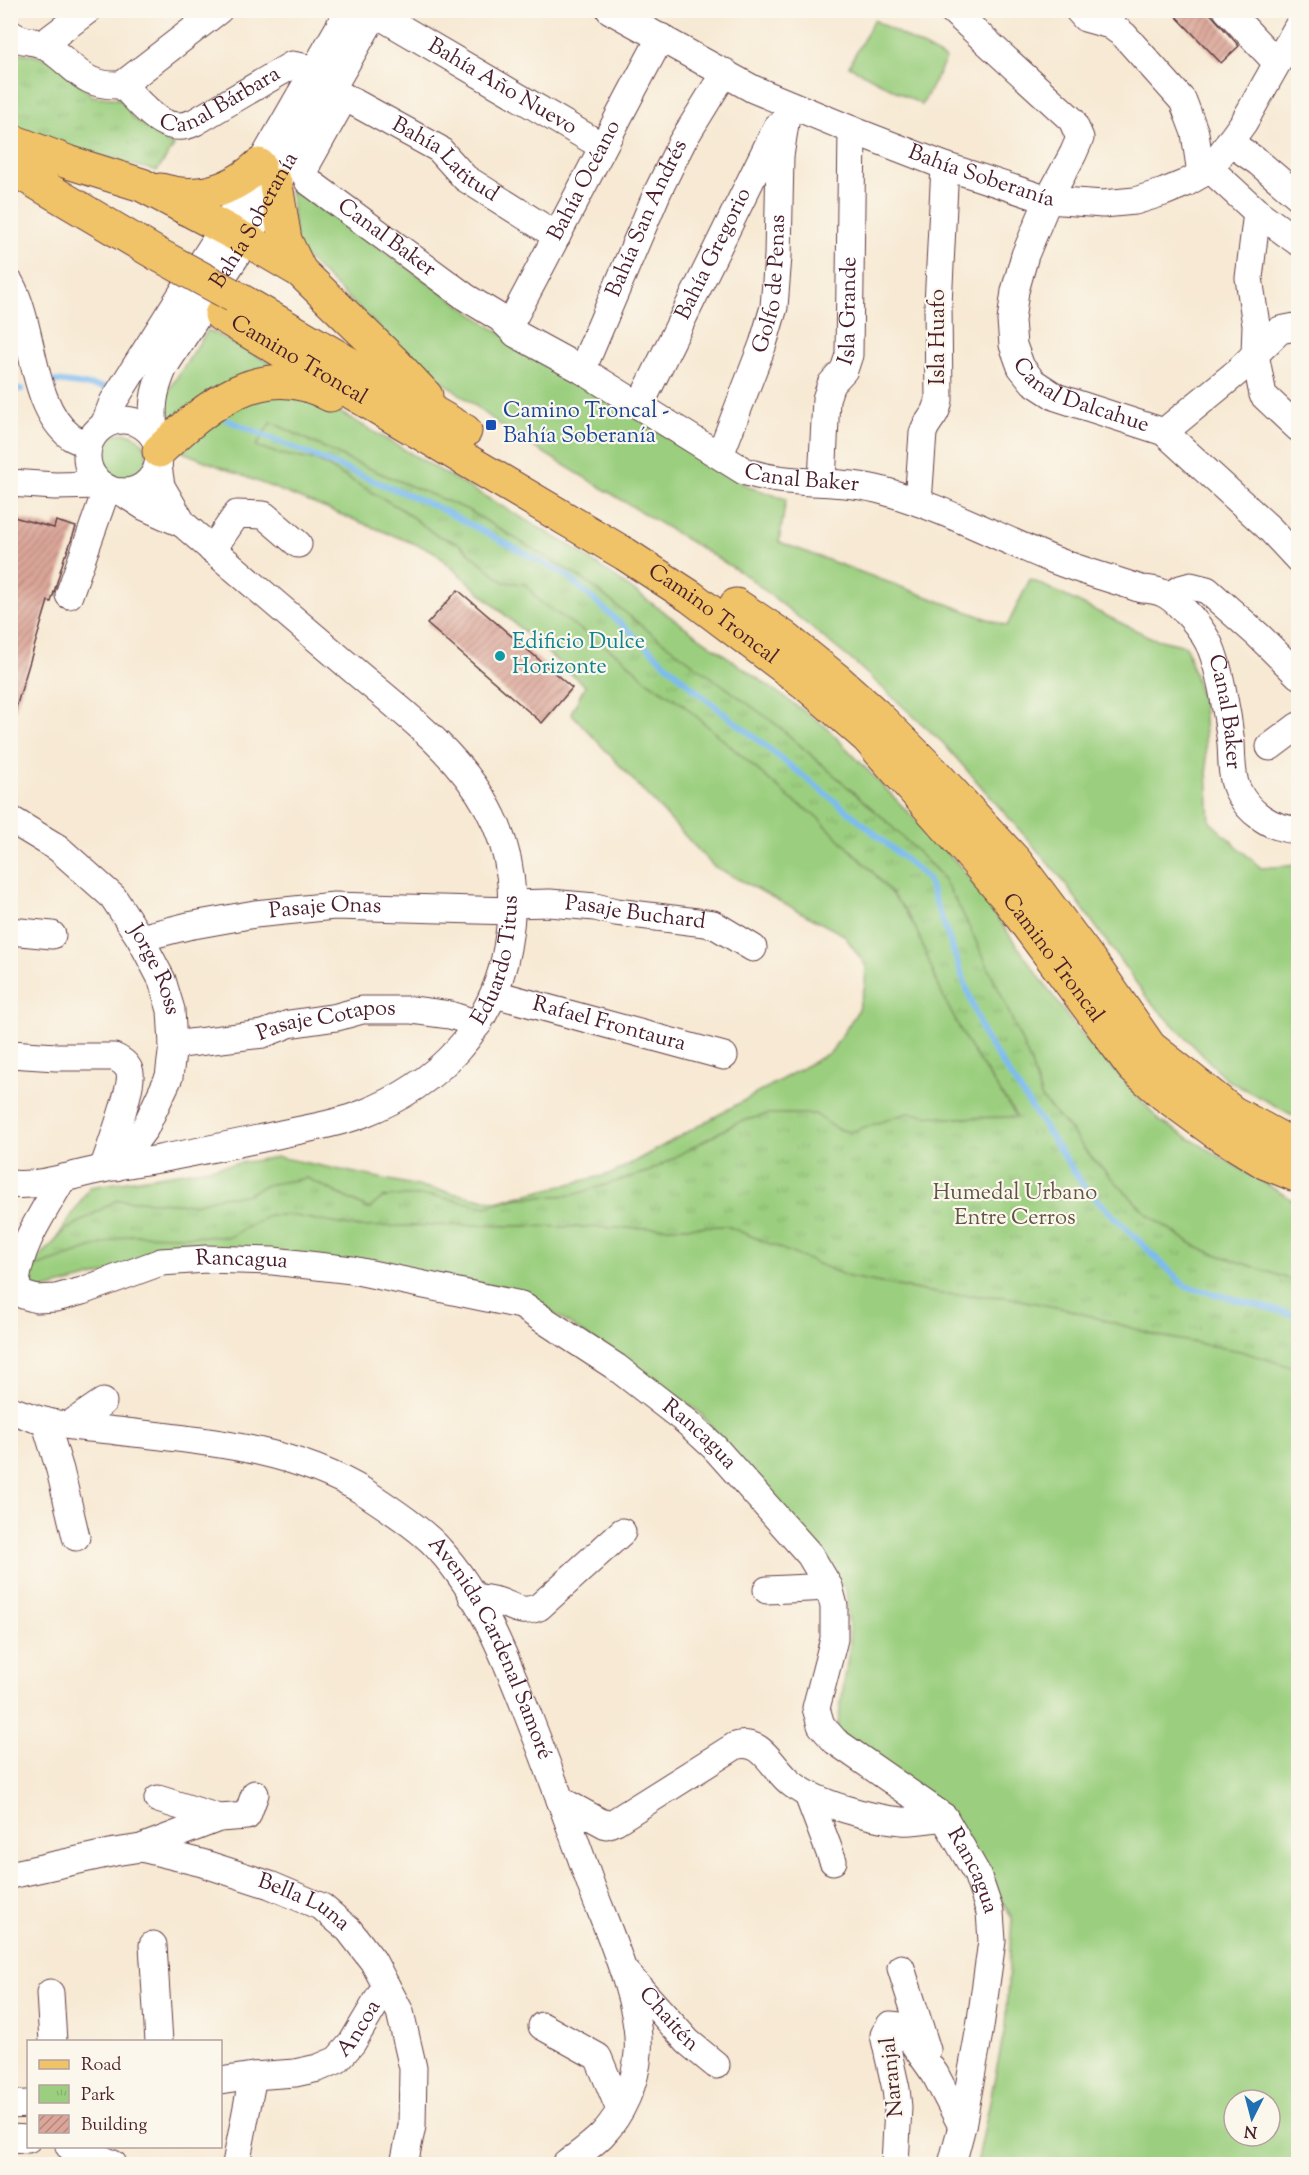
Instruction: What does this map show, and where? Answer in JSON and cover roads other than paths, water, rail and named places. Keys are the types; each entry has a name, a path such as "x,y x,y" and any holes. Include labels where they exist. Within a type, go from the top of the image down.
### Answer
{"main road":[{"path":"10,140 68,162 173,193 200,195 227,188 244,178 267,175 285,240 300,271"},
{"name":"Camino Troncal","path":"10,167 153,264"},
{"path":"142,185 300,271 429,399 464,430"},
{"name":"Camino Troncal","path":"10,192 153,264 227,306 464,430 657,548 784,637 875,714 933,772 1016,862 1096,969 1150,1047 1232,1112 1299,1148"},
{"name":"Camino Troncal","path":"227,306 691,597 805,683 867,737 907,780 1008,899 1132,1067 1214,1131 1266,1163 1299,1176"},
{"path":"157,451 197,416 242,389 255,384 284,380 320,389 420,445 507,483"}],"street":[{"path":"43,44 88,10"},
{"path":"10,33 18,39 43,44 92,82 105,86 122,85 219,10"},
{"name":"Bahía Soberanía","path":"330,85 349,10"},
{"name":"Bahía Soberanía","path":"610,10 753,89 852,130 945,166 1047,200 1103,204 1135,201 1164,192 1205,172 1244,122 1299,26"},
{"name":"Canal Dalcahue","path":"952,10 1072,120 1080,138 1047,200 1025,255 1016,291 1012,329 1013,345 1021,367 1033,382 1056,397 1164,432 1270,529 1299,559"},
{"path":"1078,10 1085,18 1110,25 1124,35 1183,101 1195,133 1205,172 1299,242"},
{"path":"1227,10 1277,63"},
{"name":"Bahía Soberanía","path":"157,451 152,401 164,367 267,175 330,85 374,11"},
{"name":"Bahía Año Nuevo","path":"374,11 602,146"},
{"name":"Bahía Océano","path":"509,326 602,146 662,37"},
{"name":"Canal Bárbara","path":"122,85 160,122 177,127 195,122 292,65 330,85"},
{"name":"Bahía San Andrés","path":"582,370 658,191 682,142 724,72"},
{"name":"Bahía Latitud","path":"330,85 439,149 465,178 557,236"},
{"name":"Canal Baker","path":"330,85 305,170 308,181 457,291 509,326 516,334 582,370 744,471 765,478 822,482 882,490 957,516 1055,560 1141,589 1153,589 1170,595 1193,620 1208,641 1226,712 1236,787 1247,805 1262,819 1290,830 1299,830"},
{"name":"Bahía Gregorio","path":"640,405 788,104"},
{"name":"Golfo de Penas","path":"720,455 763,344 774,307 778,256 780,156 788,104"},
{"name":"Isla Grande","path":"822,482 826,399 831,384 844,370 849,355 852,130"},
{"path":"1229,142 1258,162 1299,196"},
{"name":"Isla Huafo","path":"918,502 923,434 927,424 937,414 939,400 938,305 945,166"},
{"path":"1257,212 1249,278 1256,325 1256,354 1263,394 1299,428"},
{"name":"Bahía Soberanía","path":"69,595 102,467 113,402 234,235"},
{"name":"Eduardo Titus","path":"10,283 21,305 36,372 49,408 61,427 145,507 183,524"},
{"path":"1164,432 1236,373 1280,330 1299,328"},
{"path":"117,420 131,420 144,426 157,451 151,479 139,488 102,467 117,420"},
{"name":"Eduardo Titus","path":"10,1184 20,1185 63,1178 211,1149 322,1126 362,1114 415,1089 451,1059 478,1024 495,994 504,967 512,908 512,882 506,850 474,784 415,722 183,524 164,492 157,451"},
{"path":"10,483 55,486 102,467"},
{"path":"212,550 237,514 264,515 298,544"},
{"path":"1170,595 1191,586 1207,590 1299,675"},
{"path":"1270,747 1299,726"},
{"name":"Jorge Ross","path":"10,819 58,848 114,897 140,938 162,980 171,1010 173,1045 169,1077 145,1128 109,1168"},
{"name":"Pasaje Buchard","path":"512,908 550,903 713,924 753,948"},
{"name":"Pasaje Onas","path":"140,938 188,926 255,914 334,906 512,908"},
{"path":"10,931 52,935"},
{"name":"Rafael Frontaura","path":"495,994 724,1056"},
{"name":"Pasaje Cotapos","path":"173,1045 263,1034 289,1024 337,1017 362,1010 412,1010 450,1015 478,1024"},
{"path":"10,1054 114,1057 122,1060 130,1072 128,1090 109,1168"},
{"name":"Rancagua","path":"63,1178 30,1237 17,1267 15,1286 23,1295 37,1299 56,1298 82,1291 161,1262 206,1259 273,1261 352,1270 521,1305 615,1367 687,1422 714,1447 810,1555 829,1587 834,1606 834,1639 816,1708 820,1725 835,1741 944,1817 977,1874 990,1912 992,1941 980,2027 962,2126 952,2164"},
{"path":"76,1537 60,1470 57,1423 103,1402"},
{"name":"Avenida Cardenal Samoré","path":"10,1410 57,1423 198,1441 258,1451 306,1464 335,1476 369,1495 439,1549 472,1596 502,1650 623,1970 638,2030 639,2054 630,2091 620,2110 602,2135 566,2164"},
{"path":"472,1596 498,1601 520,1611 530,1611 538,1607 622,1532"},
{"path":"767,1590 829,1587"},
{"path":"560,1800 606,1825 616,1821 735,1746 746,1742 756,1746 791,1784 808,1795 861,1814 904,1821 944,1817"},
{"path":"141,1848 219,1818 247,1816 255,1794"},
{"path":"808,1795 833,1861"},
{"path":"158,1799 219,1818"},
{"name":"Bella Luna","path":"10,1875 141,1848 202,1863 270,1884 322,1907 349,1930 373,1961 400,2012 413,2068 412,2126 404,2164"},
{"path":"153,1945 159,2040"},
{"name":"Naranjal","path":"901,1968 935,2074"},
{"name":"Chaitén","path":"623,1970 688,2042 716,2065"},
{"name":"Ancoa","path":"222,2081 295,2073 318,2068 337,2060 352,2043 386,1986"},
{"path":"50,1993 53,2040"},
{"name":"Naranjal","path":"895,2164 898,2107 884,2035 885,2029 890,2025 901,2026 935,2074 962,2126"},
{"path":"542,2026 598,2057 620,2110"},
{"path":"236,2164 254,2076"},
{"path":"10,2105 27,2104"},
{"path":"10,2138 27,2139"},
{"path":"76,2148 113,2164"}],"waterway":[{"path":"55,381 103,387"},
{"path":"10,390 22,389"},
{"path":"227,420 435,506 566,575 701,695 860,821 927,878 984,1036 1085,1188 1185,1286 1298,1316"}],"place":[{"name":"Camino Troncal - Bahía Soberanía","path":"491,425"},
{"name":"Edificio Dulce Horizonte","path":"500,656"}],"park label":[{"name":"Humedal Urbano Entre Cerros","path":"1015,1206"}]}
